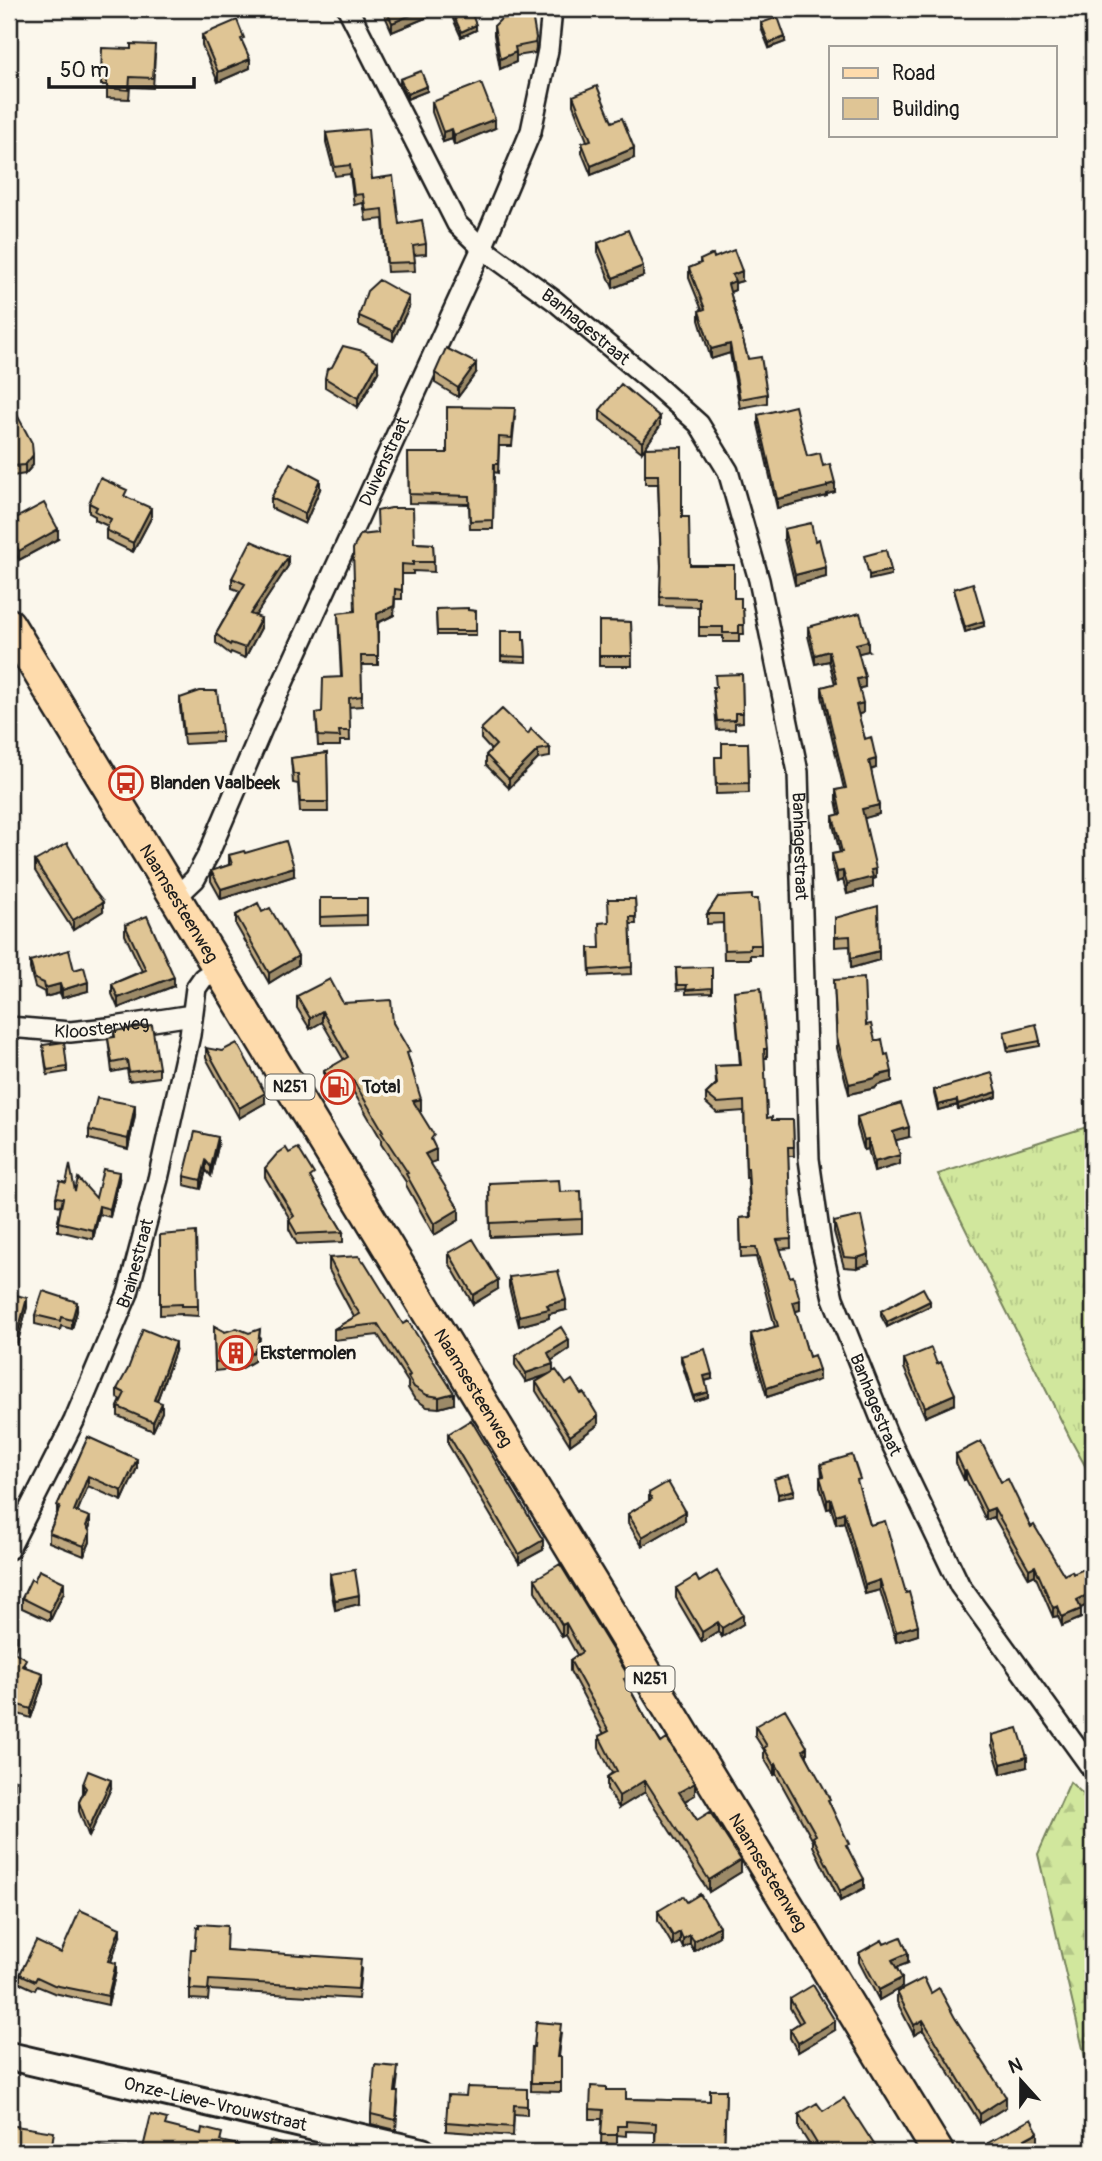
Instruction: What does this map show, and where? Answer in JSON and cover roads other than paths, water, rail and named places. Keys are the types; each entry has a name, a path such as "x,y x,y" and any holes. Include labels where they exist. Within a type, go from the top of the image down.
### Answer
{"main road":[{"name":"Naamsesteenweg","path":"9,624 938,2152"}],"street":[{"name":"Banhagestraat","path":"348,9 457,224 482,248 555,301 699,424 728,471 759,580 798,772 809,1158 821,1245 833,1298 887,1434 960,1586 1093,1770"},
{"name":"Duivenstraat","path":"176,898 195,878 209,853 264,724 482,248 531,131 548,50 552,9"},
{"name":"Brainestraat","path":"9,1549 74,1421 128,1293 158,1179 190,1035 195,995 203,978 218,969"},
{"name":"Kloosterweg","path":"9,1027 71,1032 192,1015"},
{"name":"Onze-Lieve-Vrouwstraat","path":"9,2056 422,2152"}],"place":[{"name":"Blanden Vaalbeek","path":"126,783"},
{"name":"Total","path":"338,1087"},
{"name":"Ekstermolen","path":"236,1353"}]}
